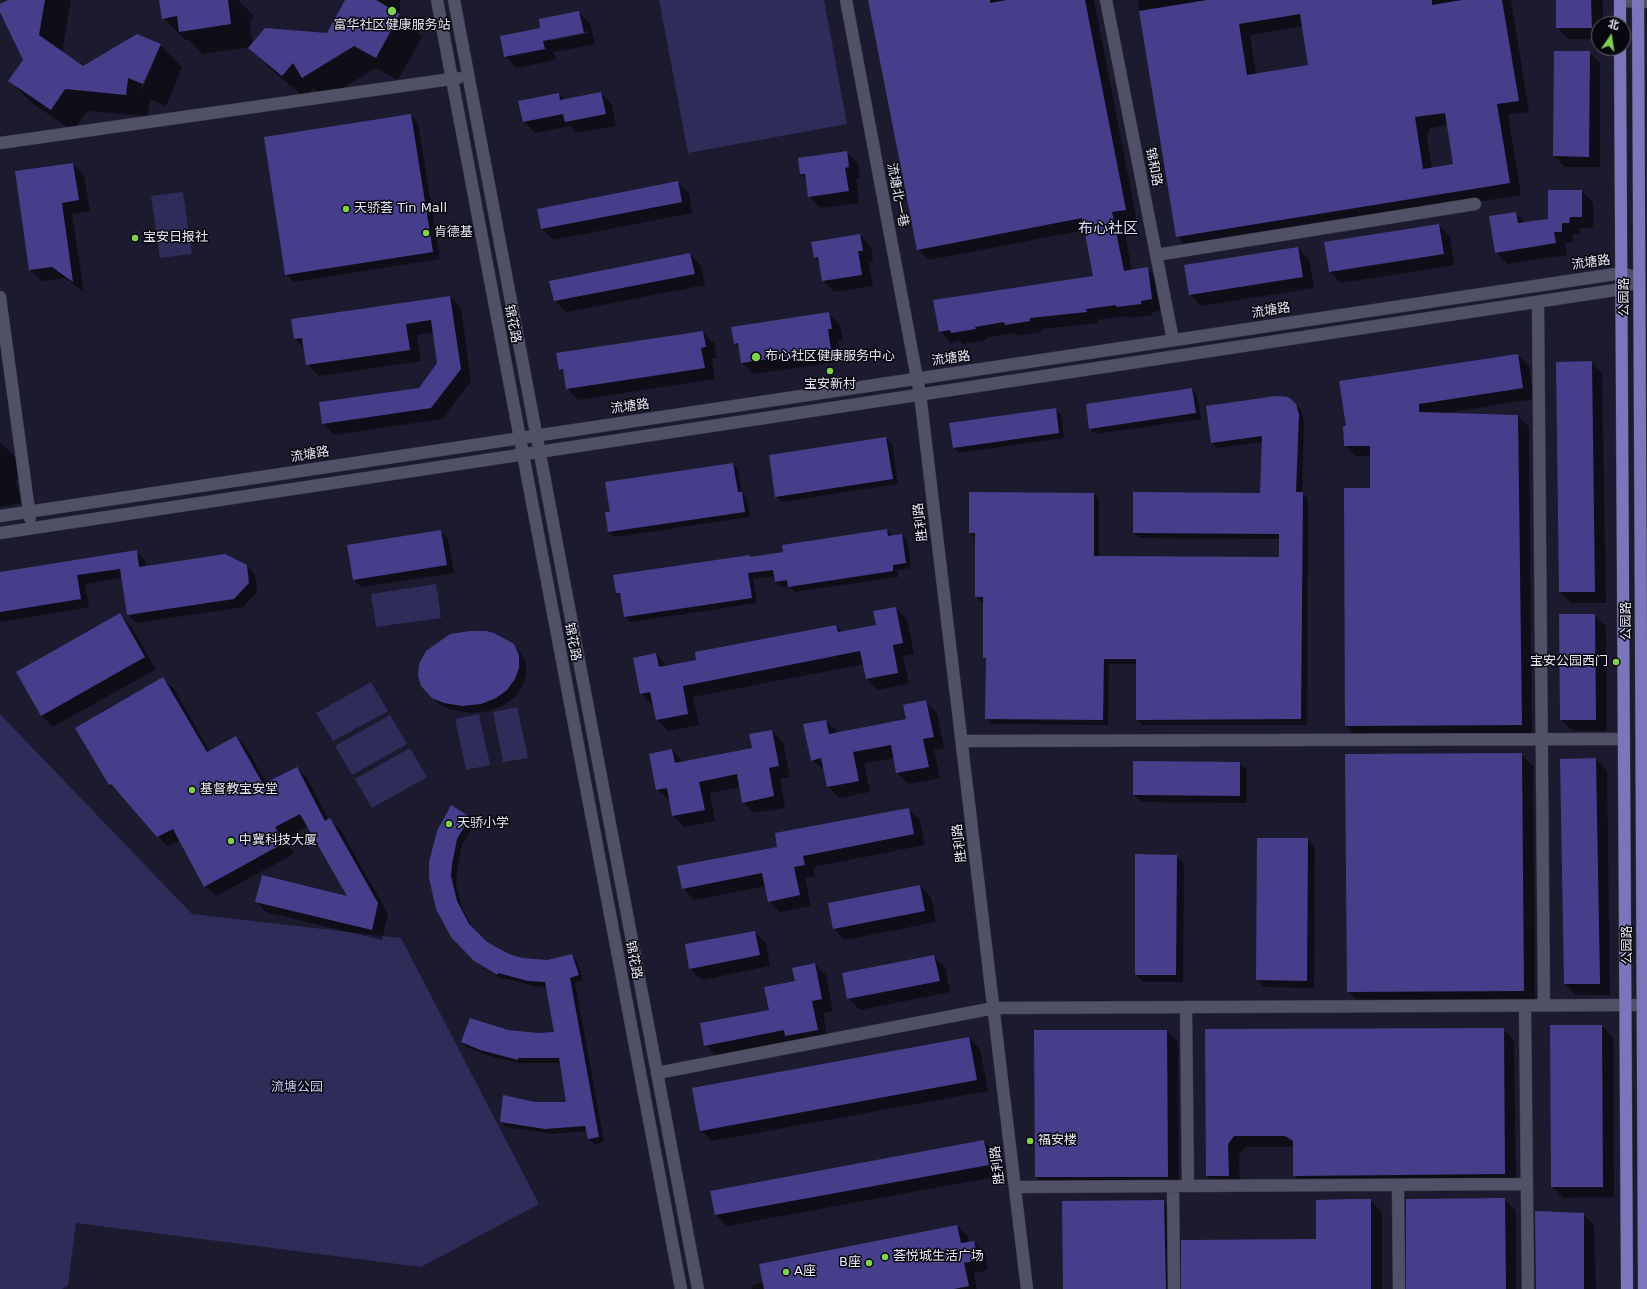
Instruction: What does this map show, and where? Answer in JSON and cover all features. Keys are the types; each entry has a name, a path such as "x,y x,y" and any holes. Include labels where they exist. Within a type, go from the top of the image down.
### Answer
{"main road":[{"path":"1620,1 1620,16"},
{"name":"公园路","path":"1641,1 1639,279 1643,446 1642,1005 1644,1289"},
{"name":"公园路","path":"1620,56 1626,1289"}],"street":[{"name":"锦花路","path":"437,0 680,1289"},
{"name":"锦花路","path":"454,0 698,1289"},
{"name":"流塘北一巷","path":"846,0 920,394"},
{"name":"锦和路","path":"1106,0 1173,340"},
{"path":"1620,1 1641,1"},
{"path":"0,143 469,77"},
{"path":"1156,255 1475,204"},
{"name":"流塘路","path":"0,516 1622,273 1639,279"},
{"path":"0,533 1622,289 1639,279"},
{"path":"0,297 31,528"},
{"path":"1538,302 1544,1005"},
{"name":"胜利路","path":"920,394 1027,1289"},
{"path":"962,741 1624,739"},
{"path":"657,1073 994,1008 1642,1005"},
{"path":"1525,1006 1528,1289"},
{"path":"1186,1007 1188,1186"},
{"path":"1015,1187 1527,1184"},
{"path":"1398,1185 1399,1289"},
{"path":"1173,1186 1174,1289"}],"green space":[{"path":"659,0 824,0 847,124 688,153"},
{"path":"183,192 192,254 160,258 151,196"},
{"path":"436,584 441,618 376,627 371,594"},
{"path":"371,682 388,711 333,741 316,713"},
{"path":"517,707 528,758 503,762 493,712"},
{"name":"流塘公园","path":"0,714 192,914 401,938 539,1204 421,1267 76,1223 68,1285 62,1289 0,1289"},
{"path":"479,714 490,765 466,770 455,719"},
{"path":"390,715 407,744 352,775 335,746"},
{"path":"410,748 427,777 372,808 355,779"}],"building":[{"path":"8,0 45,0 39,35 83,66 137,34 161,44 143,84 128,78 126,95 65,89 51,110 8,81 23,60 0,12 0,4"},
{"path":"159,0 228,0 231,24 179,32 177,16 162,19"},
{"path":"345,0 376,0 400,14 376,58 354,46 302,78 293,63 282,76 248,48 265,28 327,33"},
{"path":"868,0 990,0 990,3 1007,0 1085,0 1126,210 1112,212 1124,271 1148,267 1152,299 1141,301 1141,304 1116,307 1116,305 1086,309 1087,312 1030,318 1030,321 1005,325 1004,322 951,333 950,330 939,332 933,300 1093,276 1082,218 917,250"},
{"path":"1207,0 1432,0 1432,5 1462,0 1502,0 1519,101 1497,104 1510,183 1176,237 1139,11","holes":["1300,14 1308,65 1247,75 1239,24","1445,113 1453,164 1423,169 1415,117"]},
{"path":"1556,0 1591,0 1591,28 1556,28"},
{"path":"579,11 584,33 543,41 545,49 504,57 500,36 540,28 539,19"},
{"path":"1554,51 1590,51 1589,157 1553,156"},
{"path":"601,92 606,114 565,122 563,114 523,122 518,101 559,93 560,100"},
{"path":"411,114 433,252 285,275 264,137"},
{"path":"847,151 849,167 845,168 849,191 808,197 805,174 800,174 798,158"},
{"path":"73,163 79,200 62,203 73,282 52,267 29,270 15,171"},
{"path":"678,181 682,202 541,229 537,209"},
{"path":"1548,190 1582,190 1582,217 1570,217 1569,223 1562,223 1562,232 1554,232 1556,243 1495,253 1489,216 1516,212 1518,223 1548,219"},
{"path":"1439,224 1444,254 1329,272 1324,242"},
{"path":"860,234 863,251 858,251 862,275 822,281 818,257 814,258 811,242"},
{"path":"1298,247 1303,277 1189,295 1184,265"},
{"path":"690,253 695,274 554,301 549,281"},
{"path":"450,296 461,369 431,408 322,424 319,402 419,388 437,363 431,320 406,324 410,350 306,365 302,338 294,339 291,319"},
{"path":"829,312 832,329 828,329 831,350 741,363 738,343 734,344 731,327"},
{"path":"703,331 706,347 701,348 705,368 566,389 563,369 559,370 556,353"},
{"path":"1518,354 1523,388 1419,404 1419,412 1518,415 1522,725 1345,726 1344,488 1370,488 1370,446 1344,446 1343,426 1346,426 1339,381"},
{"path":"1592,361 1595,592 1559,592 1556,362"},
{"path":"1192,388 1196,413 1089,429 1086,404"},
{"path":"1276,396 1288,397 1292,400 1296,404 1299,414 1296,492 1303,492 1301,719 1136,720 1136,659 1104,659 1103,720 985,719 986,658 983,658 983,597 975,597 975,533 969,533 969,492 1094,493 1094,556 1279,557 1279,534 1133,533 1133,492 1260,493 1262,436 1211,443 1206,406"},
{"path":"1056,408 1059,433 953,448 949,423"},
{"path":"886,437 893,479 775,497 769,455"},
{"path":"733,463 738,492 742,492 745,512 608,532 605,512 610,512 605,482"},
{"path":"887,529 888,536 902,534 906,563 893,565 893,571 788,587 787,580 775,582 773,570 748,573 752,598 624,617 620,593 616,593 613,575 750,555 750,557 783,552 782,545"},
{"path":"441,530 447,565 353,580 347,545"},
{"path":"137,550 139,567 225,554 247,565 249,583 234,599 127,615 120,569 77,575 81,599 0,612 0,572"},
{"path":"896,607 903,643 893,645 898,673 866,679 860,651 683,686 688,714 656,720 650,692 640,694 633,658 656,653 659,667 696,660 695,652 836,625 838,632 876,625 873,611"},
{"path":"120,613 145,657 41,716 16,672"},
{"path":"1559,614 1595,614 1596,720 1560,720"},
{"path":"470,631 486,631 494,633 514,644 519,655 519,668 515,679 507,690 496,698 481,704 462,706 444,703 432,698 421,686 418,676 419,664 426,651 450,634"},
{"path":"163,677 207,752 236,736 263,784 297,767 325,821 330,818 378,903 372,930 255,902 262,875 347,896 300,814 275,827 284,843 204,887 173,829 157,837 111,784 109,785 75,728"},
{"path":"926,700 934,737 923,739 929,767 896,773 891,745 853,752 859,781 827,787 821,758 811,761 803,724 826,720 829,734 906,719 903,705"},
{"path":"772,730 779,766 769,768 774,796 742,803 737,774 699,782 705,810 672,816 667,788 656,790 649,754 672,749 675,763 752,748 749,734"},
{"path":"1522,753 1524,991 1347,992 1345,754"},
{"path":"1596,758 1600,984 1564,984 1560,759"},
{"path":"1133,761 1240,762 1240,796 1133,795"},
{"path":"451,805 470,817 457,839 451,876 457,901 469,924 487,942 509,954 522,958 547,960 572,954 579,975 570,978 599,1137 588,1139 585,1126 545,1129 500,1122 503,1095 535,1102 566,1102 559,1058 518,1058 518,1060 480,1050 461,1042 470,1018 508,1030 538,1033 554,1032 545,982 528,981 498,973 497,975 473,960 451,937 436,909 429,878 429,862 437,831"},
{"path":"909,808 914,834 803,856 805,865 794,867 800,895 768,902 762,873 682,889 677,866 777,847 775,833"},
{"path":"1257,838 1308,838 1307,981 1256,980"},
{"path":"1135,854 1177,855 1176,975 1135,975"},
{"path":"920,885 925,911 833,929 828,903"},
{"path":"755,931 760,955 689,969 685,944"},
{"path":"934,955 940,981 847,999 842,973"},
{"path":"815,963 822,999 812,1001 818,1030 785,1036 784,1030 704,1046 700,1023 769,1010 764,987 795,981 792,968"},
{"path":"1550,1025 1602,1025 1603,1187 1551,1187"},
{"path":"1504,1028 1505,1174 1293,1176 1293,1141 1285,1136 1234,1136 1228,1144 1229,1176 1206,1176 1205,1029"},
{"path":"1034,1030 1167,1030 1168,1177 1035,1177"},
{"path":"969,1037 977,1080 700,1131 692,1088"},
{"path":"984,1140 989,1165 715,1215 710,1191"},
{"path":"1505,1198 1506,1289 1406,1289 1406,1199"},
{"path":"1371,1199 1371,1289 1181,1289 1181,1240 1316,1239 1316,1200"},
{"path":"1164,1200 1166,1289 1063,1289 1062,1201"},
{"path":"1535,1211 1584,1213 1584,1289 1536,1289"},
{"name":"荟悦城生活广场","path":"957,1225 961,1243 974,1241 978,1260 964,1263 969,1286 954,1289 764,1289 759,1264"}],"place":[{"name":"富华社区健康服务站","path":"392,11"},
{"name":"天骄荟 Tin Mall","path":"346,209"},
{"name":"肯德基","path":"426,233"},
{"name":"宝安日报社","path":"135,238"},
{"name":"布心社区健康服务中心","path":"756,357"},
{"name":"宝安新村","path":"830,371"},
{"name":"宝安公园西门","path":"1616,662"},
{"name":"基督教宝安堂","path":"192,790"},
{"name":"天骄小学","path":"449,824"},
{"name":"中冀科技大厦","path":"231,841"},
{"name":"福安楼","path":"1030,1141"},
{"name":"荟悦城生活广场","path":"885,1257"},
{"name":"B座","path":"869,1263"},
{"name":"A座","path":"786,1272"}],"district":[{"name":"布心社区","path":"1108,229"}]}
